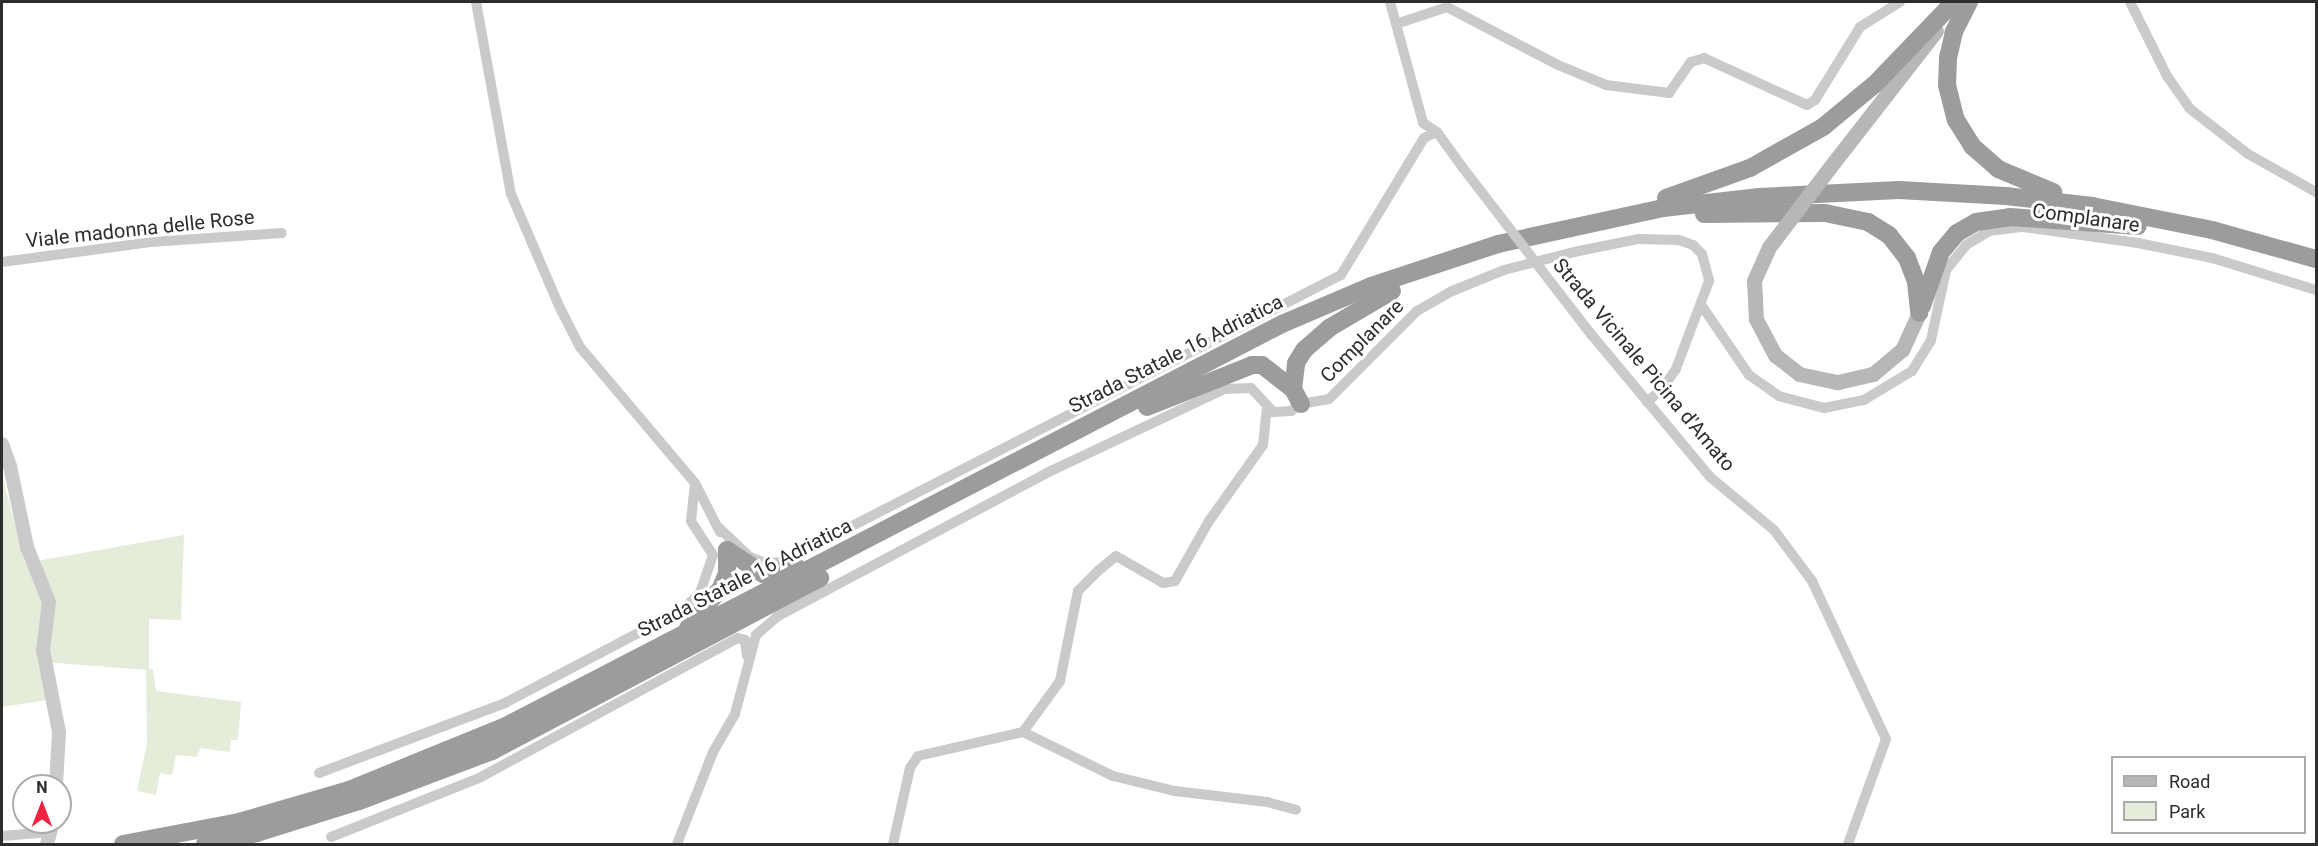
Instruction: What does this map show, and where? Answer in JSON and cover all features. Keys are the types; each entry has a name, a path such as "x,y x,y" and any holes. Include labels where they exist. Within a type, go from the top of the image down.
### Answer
{"highway":[{"path":"1557,229 1692,191 1779,153 1858,100 1954,2"},
{"path":"1970,2 1951,39 1947,81 1956,120 1980,154 2002,172 2027,184 2177,222"},
{"name":"Strada Statale 16 Adriatica","path":"123,844 239,822 349,790 506,726 1301,315 1422,268 1557,229 1720,201 1899,190 2054,201 2177,222 2316,259"},
{"name":"Strada Statale 16 Adriatica","path":"205,844 257,833 359,801 492,751 1282,337 1392,291 1534,247 1631,225 1704,214 1826,204 1911,202 2022,209 2139,226 2316,271"},
{"path":"1704,214 1825,213 1868,222 1889,236 1908,258 1916,282 1919,313"},
{"path":"1919,313 1941,252 1957,233 1976,222 2010,217 2139,226"},
{"path":"1297,397 1296,363 1304,350 1329,328 1392,291"},
{"path":"1147,407 1252,365 1269,368 1297,397"},
{"path":"727,550 763,574 789,571 829,560"},
{"path":"675,640 721,588 727,573 727,550"}],"main road":[{"path":"1919,313 1905,346 1873,374 1838,382 1799,374 1775,355 1756,319 1754,281 1768,247 1959,2"}],"street":[{"path":"476,2 511,194 559,306 580,346 695,483 727,550"},
{"name":"Strada Vicinale Picina d'Amato","path":"1390,2 1423,123 1437,132 1592,334 1710,477 1774,530 1812,581 1886,739 1848,844"},
{"path":"1396,24 1447,7 1558,65 1606,85 1669,93 1691,62 1704,58 1808,105 1815,100 1860,27 1873,16 1885,14 1900,2"},
{"path":"2133,2 2167,76 2189,108 2248,154 2316,192"},
{"path":"718,527 750,557 765,562 782,562 1341,275 1424,138 1437,132"},
{"name":"Complanare","path":"1702,306 1749,375 1779,396 1824,408 1864,400 1912,371 1931,340 1946,270 1966,245 1989,231 2023,227 2138,243 2212,258 2316,290"},
{"name":"Viale madonna delle Rose","path":"2,262 151,242 282,233"},
{"name":"Complanare","path":"1297,397 1329,399 1344,388 1369,354 1417,310 1504,270 1638,239 1679,240 1693,245 1708,270 1702,306 1676,369 1662,389 1647,402"},
{"path":"677,844 713,752 735,714 747,658 756,635 778,616 1064,465 1224,389 1251,388 1267,408 1282,412 1297,397"},
{"path":"1023,732 1060,681 1078,591 1116,556 1163,583 1175,581 1209,521 1263,446 1267,408"},
{"path":"2,444 10,466 27,547 49,602 43,650 59,732 57,774"},
{"path":"319,773 505,704 682,610 700,593 713,555 691,521 695,483"},
{"path":"332,837 478,778 738,638 745,640 747,658"},
{"path":"893,844 910,768 918,756 1023,732 1113,776 1176,791 1267,802 1296,810"},
{"path":"2,836 34,834"}],"green space":[{"path":"2,475 25,563 184,535 181,620 149,619 149,669 153,669 156,691 241,702 238,740 231,740 230,752 200,748 197,757 176,755 172,775 160,773 156,795 137,791 147,743 146,670 45,662 53,699 2,707"}]}
